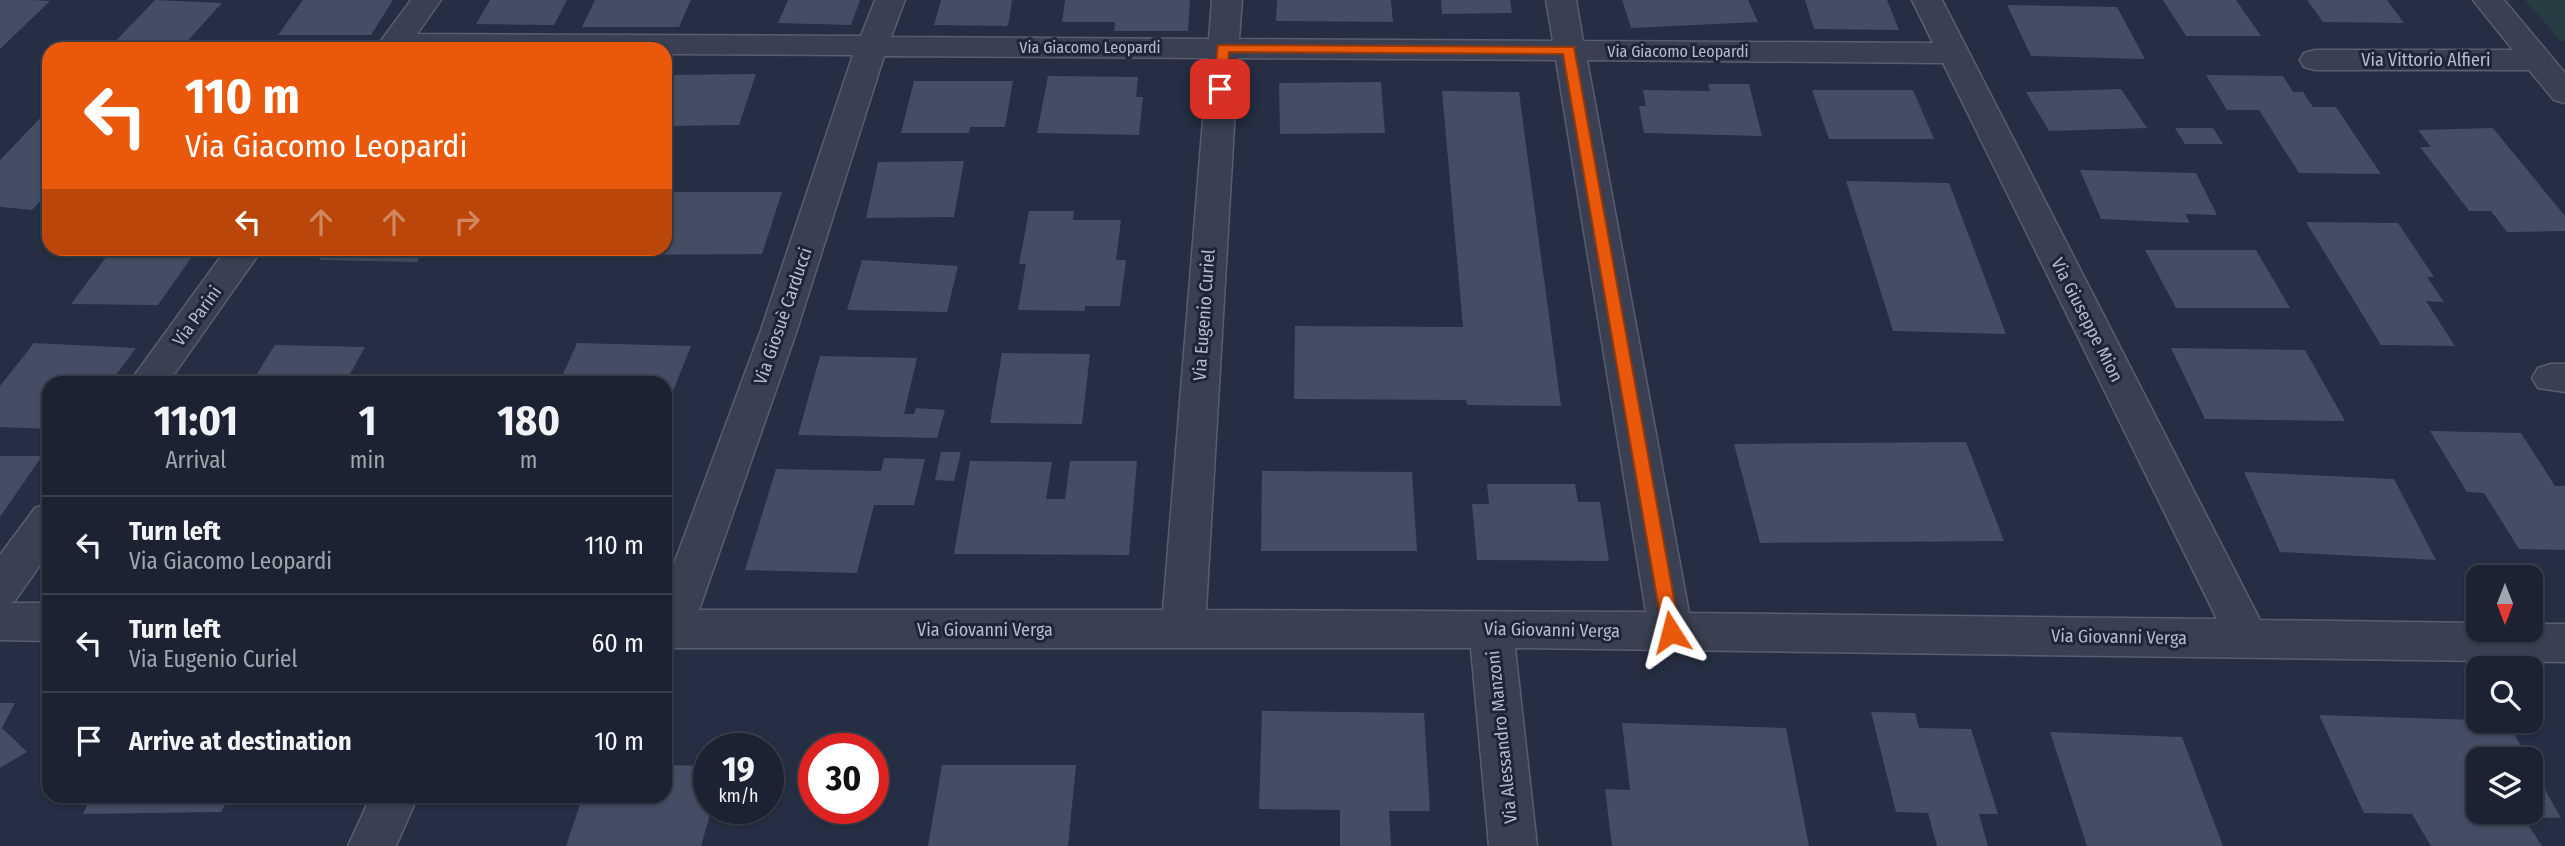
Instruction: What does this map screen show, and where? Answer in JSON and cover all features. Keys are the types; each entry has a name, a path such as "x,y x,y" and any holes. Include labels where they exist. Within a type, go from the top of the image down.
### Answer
{"street":[{"path":"396,42 426,0"},
{"name":"Via Giosuè Carducci","path":"672,618 779,330 872,46 890,0"},
{"name":"Via Eugenio Curiel","path":"1183,630 1227,0"},
{"path":"1561,0 1671,632"},
{"name":"Via Giuseppe Mion","path":"1927,0 2248,639"},
{"path":"2488,0 2565,93"},
{"name":"Via Giacomo Leopardi","path":"672,46 1952,53"},
{"name":"Via Vittorio Alfieri","path":"2315,60 2537,60"},
{"name":"Via Parini","path":"153,376 240,256"},
{"path":"0,588 42,530"},
{"path":"0,621 42,622"},
{"name":"Via Giovanni Verga","path":"672,629 1491,629 2565,643"},
{"name":"Via Alessandro Manzoni","path":"1491,629 1513,846"},
{"path":"372,846 392,803"}],"shaded area":[{"path":"2525,0 2565,0 2565,41 2561,41"}],"building":[{"path":"0,0 31,0 50,1 0,49"},
{"path":"155,0 222,3 186,42 115,42"},
{"path":"303,0 393,0 371,35 278,35"},
{"path":"490,0 567,0 554,25 476,24"},
{"path":"595,0 691,0 679,27 582,27"},
{"path":"788,0 860,0 851,25 778,23"},
{"path":"941,0 1012,0 1009,21 1007,26 934,25"},
{"path":"1065,0 1190,0 1188,31 1114,31 1115,22 1062,22"},
{"path":"1277,0 1391,0 1393,22 1276,21"},
{"path":"1441,0 1510,0 1512,13 1442,14"},
{"path":"1622,0 1748,0 1758,22 1631,28"},
{"path":"1805,0 1887,0 1899,30 1814,29"},
{"path":"2163,0 2236,0 2261,36 2186,36"},
{"path":"2307,0 2387,0 2404,23 2323,22"},
{"path":"2007,5 2117,7 2145,59 2031,56"},
{"path":"756,74 739,125 672,126 672,75"},
{"path":"2206,75 2283,76 2293,92 2303,92 2313,107 2336,107 2381,174 2299,173 2259,110 2227,110"},
{"path":"1048,76 1138,77 1136,97 1143,97 1139,135 1037,133"},
{"path":"914,81 1013,81 1005,127 970,127 969,133 901,133"},
{"path":"1381,82 1385,133 1280,134 1279,83"},
{"path":"1708,84 1749,84 1762,136 1644,133 1639,106 1646,106 1643,90 1710,91"},
{"path":"2121,89 2147,128 2049,131 2026,92"},
{"path":"1812,90 1913,90 1934,139 1829,139"},
{"path":"1442,91 1519,92 1561,406 1467,405 1466,400 1294,399 1295,326 1463,327"},
{"path":"42,116 42,199 32,210 0,207 0,160"},
{"path":"2175,128 2213,128 2223,144 2185,144"},
{"path":"2493,128 2565,216 2565,231 2507,232 2491,211 2469,211 2420,147 2431,147 2418,130"},
{"path":"964,161 954,217 866,218 878,162"},
{"path":"2080,170 2196,173 2217,215 2185,214 2190,223 2101,219"},
{"path":"1846,181 1949,183 2006,334 1893,331"},
{"path":"672,192 782,192 762,254 672,255"},
{"path":"1029,211 1074,211 1073,220 1121,220 1116,260 1126,260 1120,306 1085,306 1085,311 1018,310 1026,264 1019,264"},
{"path":"2306,222 2398,223 2434,277 2427,277 2444,302 2426,301 2455,346 2381,345"},
{"path":"2145,250 2256,250 2290,308 2176,308"},
{"path":"107,256 192,256 158,305 71,304"},
{"path":"321,256 420,256 417,262 319,260"},
{"path":"862,260 958,266 947,312 847,310"},
{"path":"34,343 136,348 115,376 42,376 42,429 0,427 0,386"},
{"path":"577,343 691,346 672,394 672,376 562,376"},
{"path":"275,345 365,347 349,376 255,376"},
{"path":"2171,348 2305,350 2345,421 2205,419"},
{"path":"1002,353 1090,354 1082,424 990,423"},
{"path":"820,356 917,358 904,414 914,414 916,408 945,410 937,438 798,435"},
{"path":"2430,431 2521,433 2555,486 2565,486 2565,550 2519,549 2484,493 2467,492"},
{"path":"1966,442 2004,541 1760,543 1734,444"},
{"path":"941,452 961,452 954,481 935,480"},
{"path":"0,456 42,456 0,517"},
{"path":"884,458 925,459 914,505 874,505 857,573 745,570 776,469 881,471"},
{"path":"970,461 1052,462 1046,499 1065,499 1070,461 1137,461 1129,555 954,554"},
{"path":"1262,471 1412,472 1417,551 1261,551"},
{"path":"2244,472 2394,479 2436,560 2280,552"},
{"path":"1487,484 1575,484 1578,502 1600,502 1609,561 1477,560 1472,504 1489,504"},
{"path":"0,703 15,703 2,728 27,752 0,768"},
{"path":"1262,711 1424,713 1430,811 1389,811 1391,846 1340,846 1340,810 1259,809"},
{"path":"1871,712 1915,713 1919,728 1971,729 1998,814 1979,814 1988,846 1937,846 1928,813 1896,812"},
{"path":"2319,715 2466,720 2466,733 2514,733 2522,747 2466,747 2466,824 2528,824 2542,846 2431,846 2412,814 2364,813"},
{"path":"1622,723 1786,728 1809,846 1612,846 1605,789 1630,790"},
{"path":"2050,732 2182,737 2223,846 2087,846"},
{"path":"672,765 693,766 693,824 707,824 701,846 566,846 581,803 672,803"},
{"path":"942,765 1076,765 1068,846 928,846"},
{"path":"2543,786 2561,818 2543,818"},
{"path":"88,803 226,803 221,812 83,814"}],"route":[{"path":"1220,89 1223,48 1569,50 1671,632"}]}
